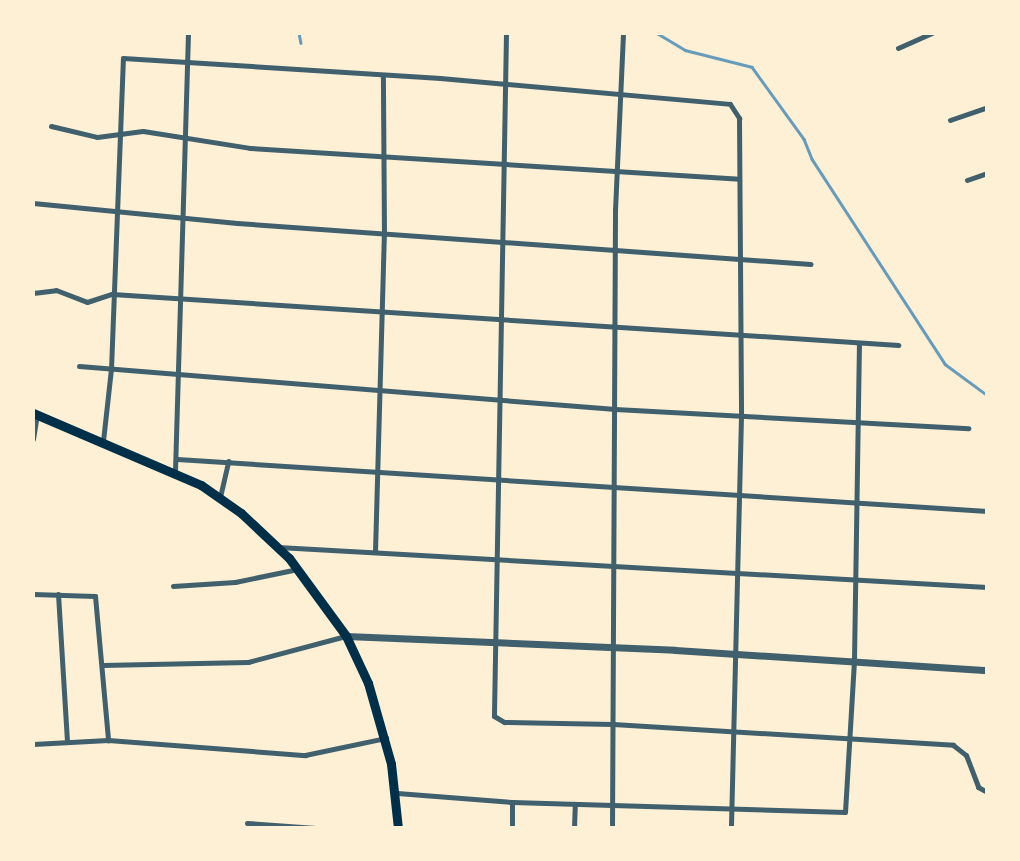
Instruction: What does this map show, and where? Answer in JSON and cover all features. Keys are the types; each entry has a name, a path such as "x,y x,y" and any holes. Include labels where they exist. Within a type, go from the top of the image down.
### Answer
{"highway":[{"path":"35,414 175,471 220,498 278,547 298,569 345,636 369,683 386,738 397,793 398,828"}],"street":[{"path":"175,471 178,298 188,33"},
{"path":"506,33 494,716 498,721 613,724 850,741 953,745 966,755 978,787 987,792"},
{"path":"612,828 610,805 614,647 612,567 617,173 623,33"},
{"path":"898,48 932,33"},
{"path":"103,442 111,369 123,58 187,59 730,104 738,118 736,260 741,416 731,732 731,828"},
{"path":"375,552 375,470 383,315 383,76"},
{"path":"950,120 987,107"},
{"path":"51,126 97,137 143,131 250,148 739,179"},
{"path":"967,180 987,173"},
{"path":"33,203 119,214 811,264"},
{"path":"33,293 56,290 87,302 112,294 383,315 898,345"},
{"path":"397,793 512,802 842,814 847,807 854,660 859,344"},
{"path":"79,366 615,409 968,428"},
{"path":"33,439 35,414"},
{"path":"177,458 856,505 987,511"},
{"path":"220,498 228,461"},
{"path":"278,547 854,582 987,587"},
{"path":"173,586 235,582 298,569"},
{"path":"33,594 95,596 108,740"},
{"path":"58,594 67,742"},
{"path":"102,665 248,662 345,636 733,653 987,670"},
{"path":"33,744 108,740 305,755 386,738"},
{"path":"512,802 512,828"},
{"path":"574,828 575,804"},
{"path":"247,824 316,828"}],"waterway":[{"path":"299,33 301,43"},
{"path":"657,33 685,50 752,67 804,139 812,159 945,364 987,395"}]}
